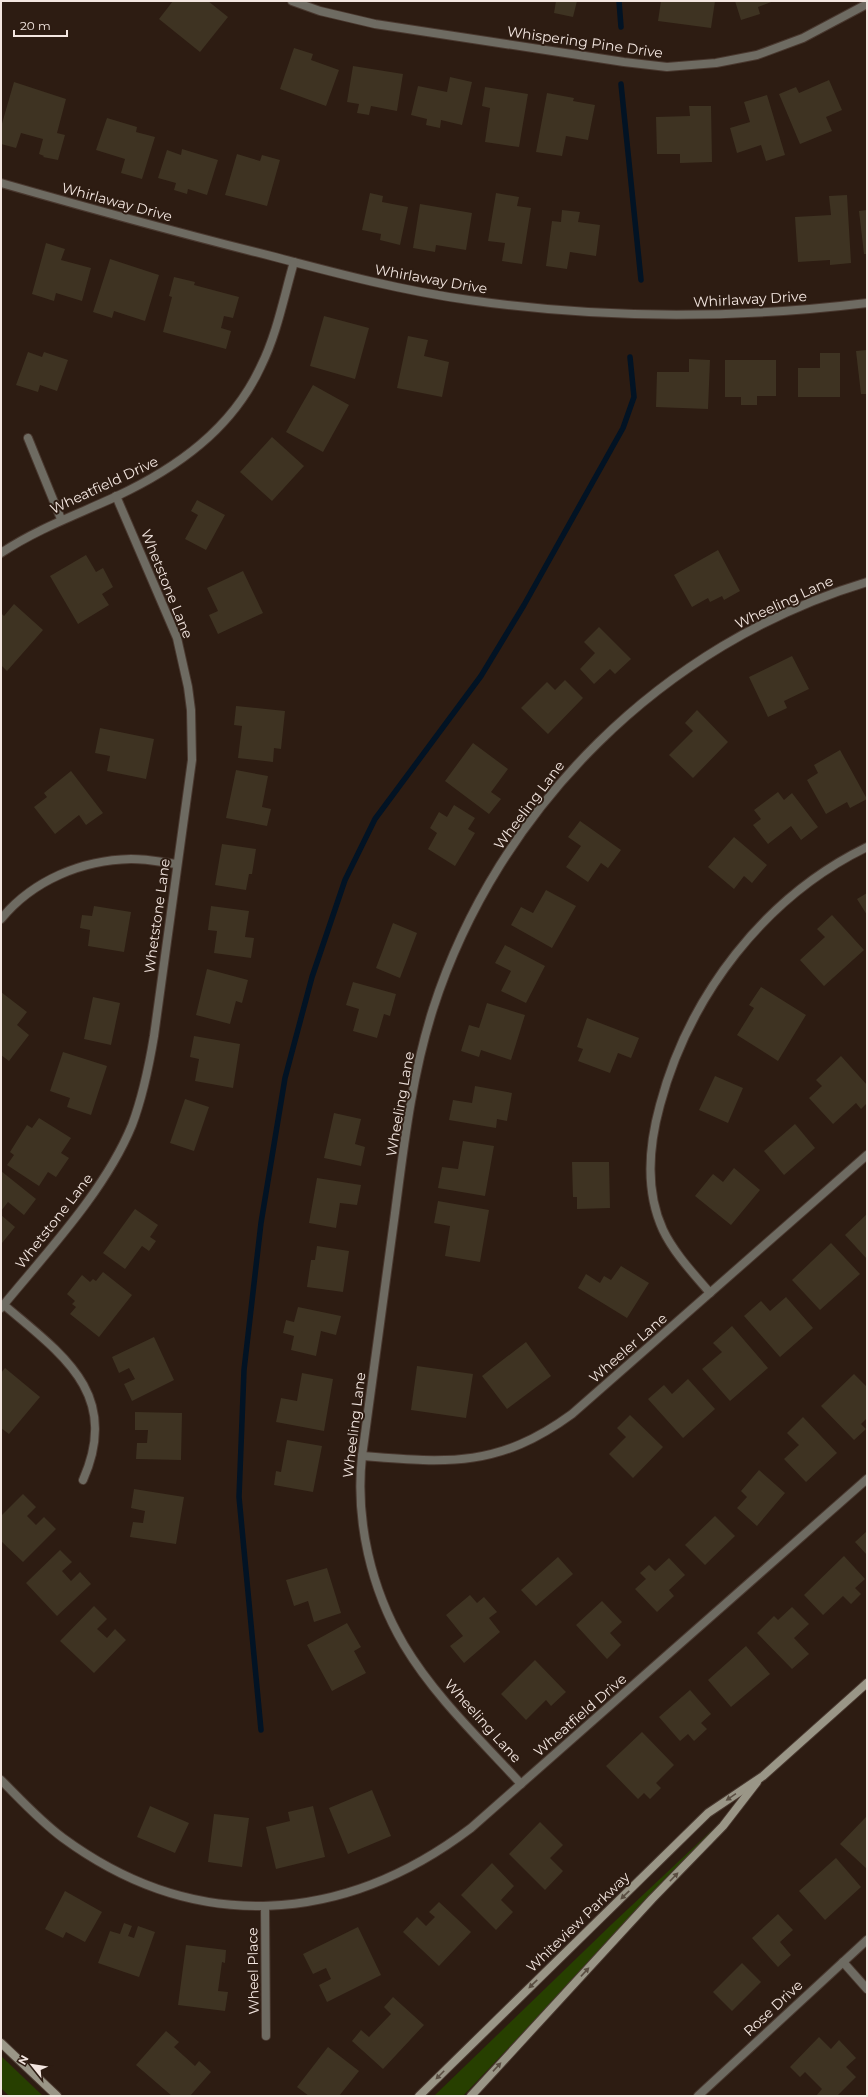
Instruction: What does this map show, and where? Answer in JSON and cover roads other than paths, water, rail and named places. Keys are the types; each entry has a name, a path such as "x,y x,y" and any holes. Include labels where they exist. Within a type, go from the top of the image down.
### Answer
{"street":[{"name":"Whispering Pine Drive","path":"292,1 320,11 375,24 616,61 667,67 716,63 757,54 803,38 867,4"},
{"name":"Whirlaway Drive","path":"1,183 155,226 357,278 467,300 590,312 645,315 730,314 812,309 867,303"},
{"name":"Wheatfield Drive","path":"1,553 31,534 61,519 116,496 170,468 190,454 227,419 252,384 262,366 276,325 294,262"},
{"path":"28,438 61,519"},
{"name":"Whetstone Lane","path":"2,1307 101,1183 117,1155 134,1119 143,1092 152,1050 192,760 193,733 188,687 174,631 116,496"},
{"name":"Wheeling Lane","path":"521,1784 438,1692 416,1663 395,1628 375,1576 362,1526 360,1489 362,1456 403,1153 419,1065 433,1010 462,935 480,900 521,833 564,777 587,753 641,703 696,663 741,636 801,606 867,582"},
{"path":"710,1293 672,1245 663,1229 652,1186 650,1162 652,1139 673,1063 696,1013 722,971 740,948 758,928 798,891 841,861 867,847"},
{"path":"1,919 20,900 36,887 70,870 91,864 133,859 178,864"},
{"name":"Wheeler Lane","path":"362,1456 422,1461 454,1461 490,1455 525,1443 556,1426 572,1414 867,1155"},
{"path":"2,1307 66,1360 86,1389 94,1410 97,1429 94,1453 83,1480"},
{"name":"Wheatfield Drive","path":"1,1780 37,1816 62,1838 118,1872 180,1896 226,1904 265,1906 303,1903 342,1895 374,1885 411,1868 461,1835 521,1784 867,1479"},
{"name":"Whiteview Parkway","path":"419,2096 708,1812 763,1776 867,1683"},
{"name":"Whiteview Parkway","path":"471,2096 652,1899 723,1826 763,1776"},
{"name":"Wheel Place","path":"265,1906 266,2036"},
{"name":"Rose Drive","path":"698,2096 867,1940"},
{"path":"843,1962 867,1989"},
{"path":"1,2043 57,2096"}],"waterway":[{"path":"619,1 621,27"},
{"path":"621,84 641,280"},
{"path":"261,1730 239,1497 244,1370 261,1223 285,1078 312,977 345,880 375,819 481,676 524,605 623,428 634,397 630,357"}]}
